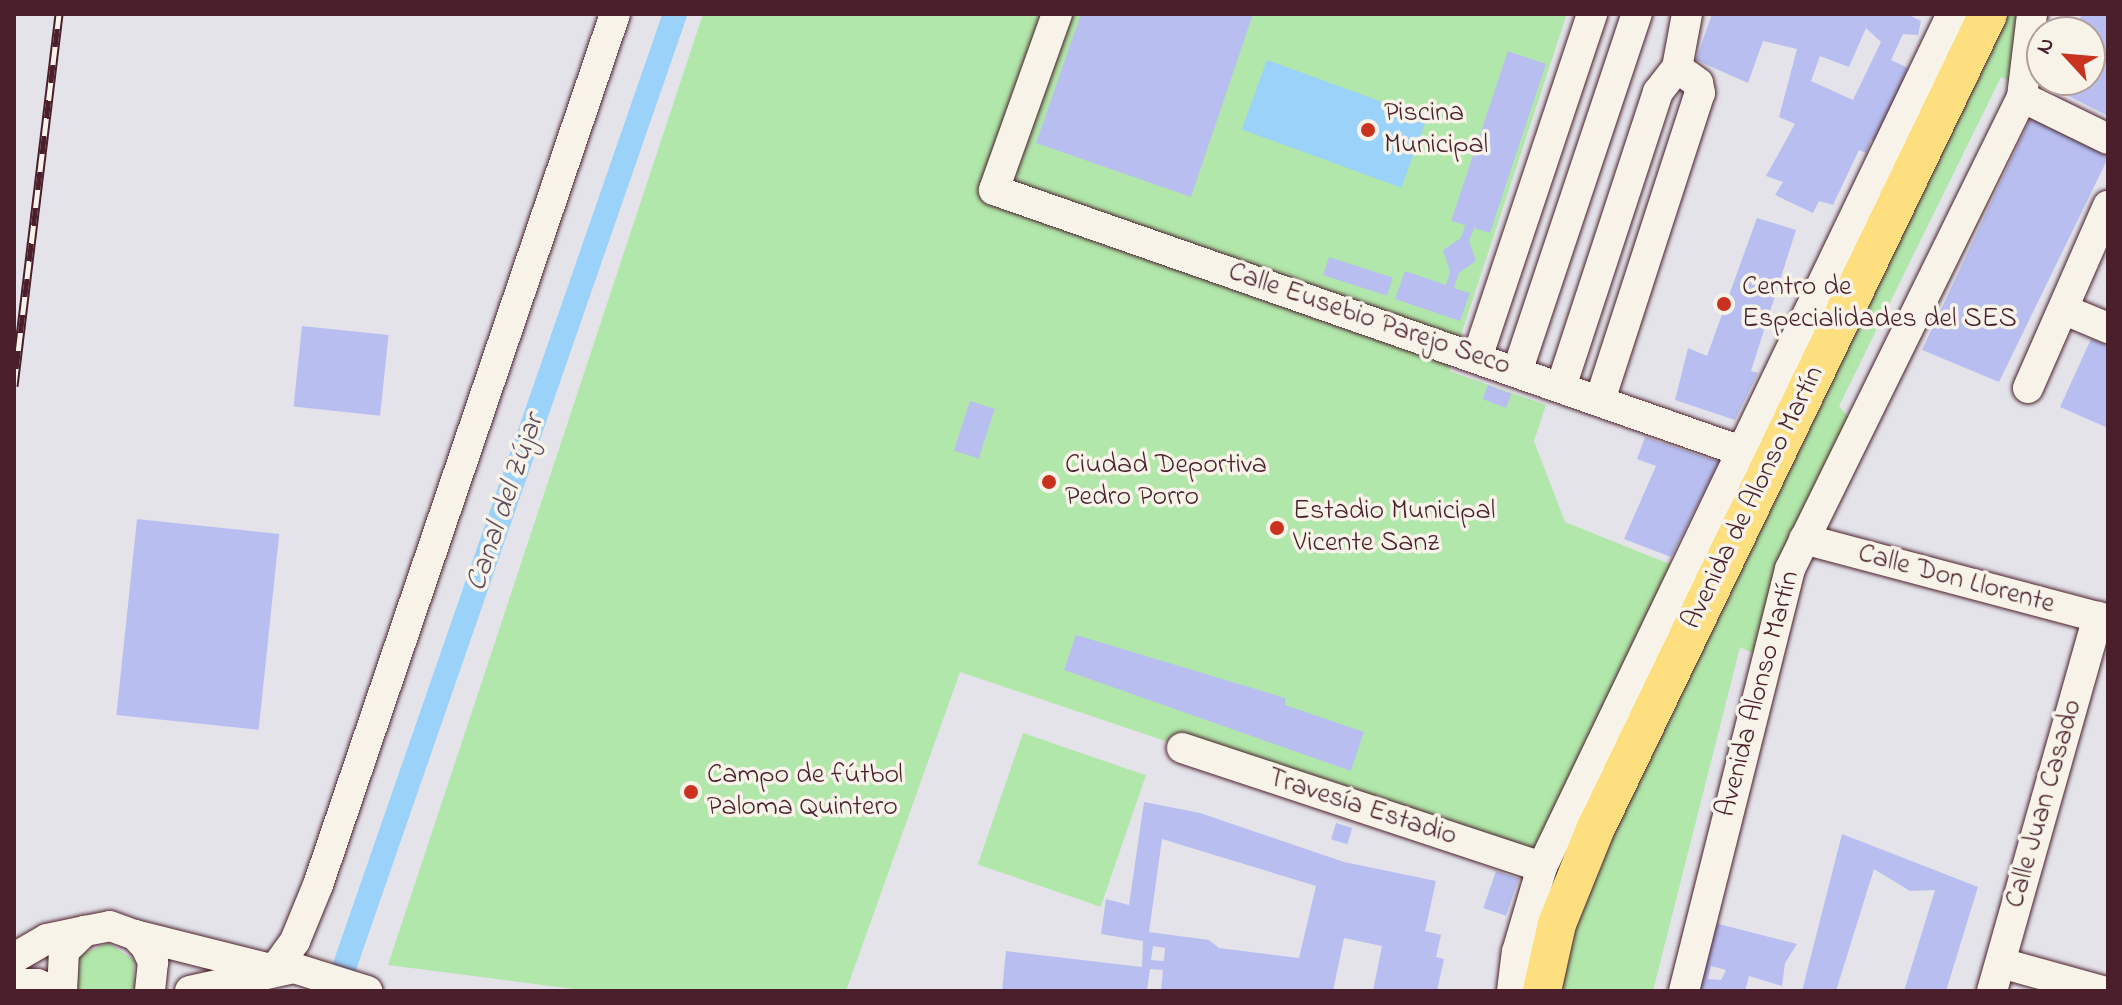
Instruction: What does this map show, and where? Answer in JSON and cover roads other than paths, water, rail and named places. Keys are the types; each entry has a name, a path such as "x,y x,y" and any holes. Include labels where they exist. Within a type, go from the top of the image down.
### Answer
{"main road":[{"name":"Avenida de Alonso Martín","path":"1542,991 1557,924 1757,456 1959,71 1985,14"}],"street":[{"path":"274,970 295,941 313,898 615,14"},
{"name":"Calle Eusebio Parejo Seco","path":"1057,14 994,190 1757,456"},
{"path":"1477,358 1592,14"},
{"path":"1517,372 1637,14"},
{"path":"1561,387 1658,92 1677,68 1687,14"},
{"name":"Avenida de Alonso Martín","path":"1512,991 1517,952 1542,867 1757,456 1952,14"},
{"name":"Avenida Alonso Martín","path":"1684,991 1781,598 1804,539 2022,97 2032,14"},
{"path":"1600,400 1700,93 1698,83 1677,68"},
{"path":"2022,97 2108,139"},
{"path":"2028,388 2065,310 2108,206"},
{"path":"2065,310 2108,328"},
{"name":"Calle Don Llorente","path":"1804,539 2103,618"},
{"name":"Calle Juan Casado","path":"1996,977 2103,618"},
{"name":"Travesía Estadio","path":"1182,748 1542,867"},
{"path":"244,958 278,936 313,898"},
{"path":"14,958 47,939 110,926 135,935 244,958 274,970"},
{"path":"62,991 64,951 85,931"},
{"path":"135,935 153,962 150,991"},
{"path":"295,941 316,976"},
{"path":"190,991 294,968 365,990"},
{"path":"190,991 289,987 316,976"},
{"path":"1996,977 2102,991"},
{"path":"14,984 37,984 55,991"}],"water":[{"path":"1267,60 1427,118 1401,188 1242,130"}],"waterway":[{"name":"Canal del Zújar","path":"336,991 675,14"}],"railway":[{"path":"14,386 59,14"}],"place":[{"name":"Piscina Municipal","path":"1368,130"},
{"name":"Centro de Especialidades del SES","path":"1724,304"},
{"name":"Ciudad Deportiva Pedro Porro","path":"1049,482"},
{"name":"Estadio Municipal Vicente Sanz","path":"1277,528"},
{"name":"Campo de fútbol Paloma Quintero","path":"691,792"}]}
